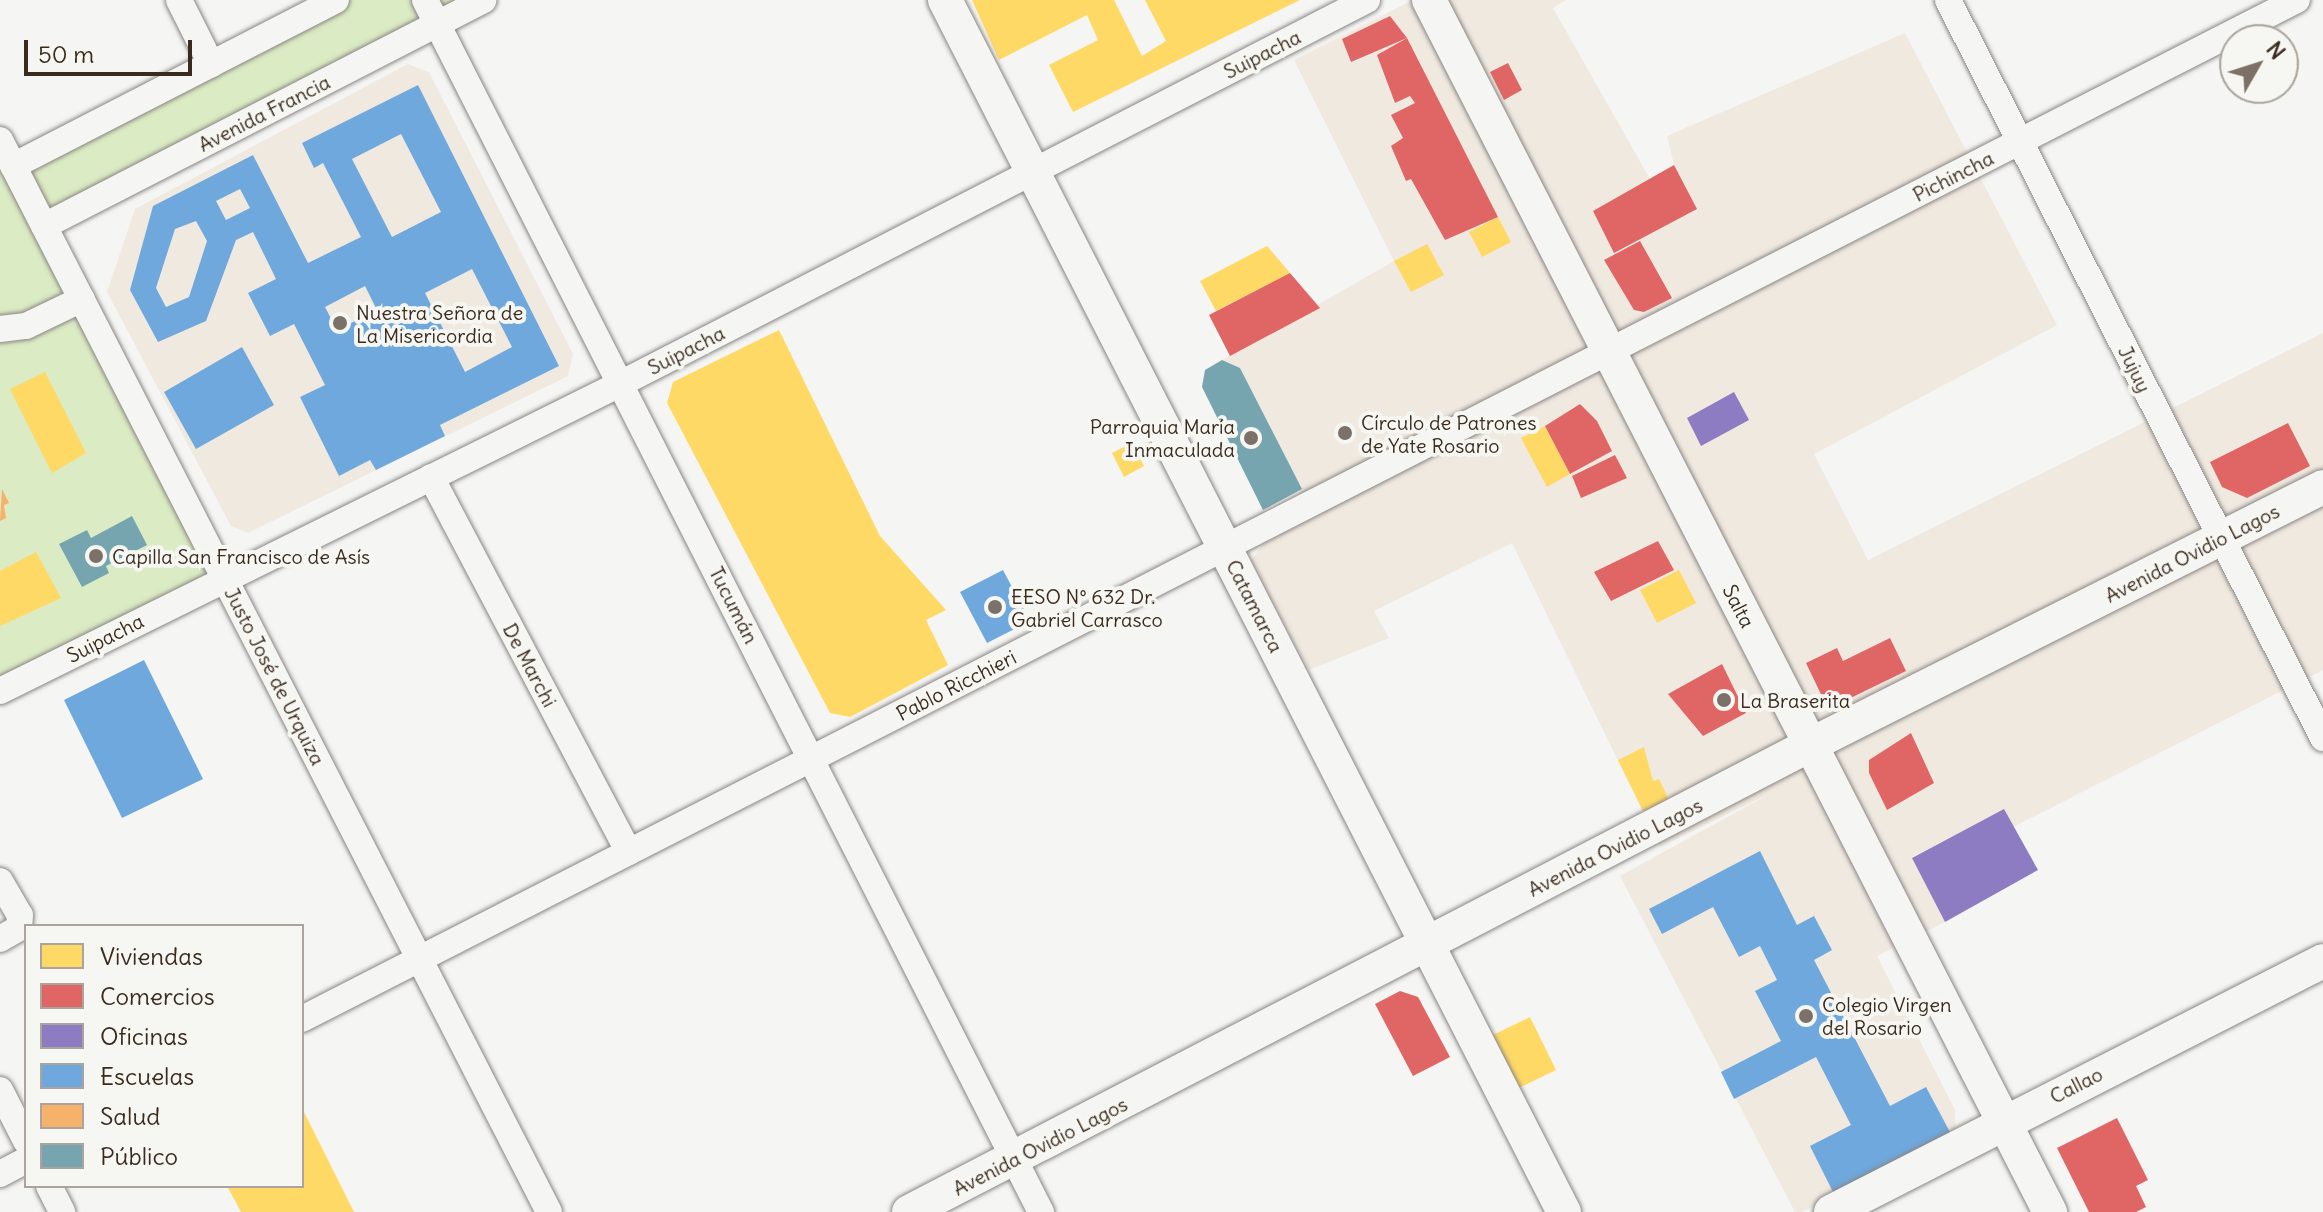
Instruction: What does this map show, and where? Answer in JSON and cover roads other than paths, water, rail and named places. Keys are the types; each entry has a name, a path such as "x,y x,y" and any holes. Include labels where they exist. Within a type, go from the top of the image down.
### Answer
{"main road":[{"name":"Catamarca","path":"945,0 1564,1212"},
{"name":"Salta","path":"1429,0 2050,1212"},
{"name":"Avenida Ovidio Lagos","path":"909,1212 1810,745 2323,487"},
{"name":"Callao","path":"1831,1212 2323,961"}],"street":[{"path":"179,0 211,64"},
{"path":"13,166 336,0"},
{"name":"Tucumán","path":"425,0 813,758 1041,1212"},
{"name":"Avenida Francia","path":"44,226 483,0"},
{"name":"Suipacha","path":"0,691 620,384 1367,0"},
{"name":"Jujuy","path":"1948,0 2323,738"},
{"name":"Pichincha","path":"1609,351 2297,0"},
{"name":"Justo José de Urquiza","path":"0,140 549,1212"},
{"path":"0,329 26,326 82,299"},
{"name":"Pablo Ricchieri","path":"304,1018 1609,351"},
{"name":"De Marchi","path":"431,477 629,852"},
{"path":"0,881 20,915 19,928 0,939"},
{"path":"0,1090 24,1137"},
{"path":"0,1174 24,1161"},
{"path":"50,1188 62,1212"}],"place":[{"name":"Nuestra Señora de La Misericordia","path":"340,323"},
{"name":"Círculo de Patrones de Yate Rosario","path":"1345,433"},
{"name":"Parroquia María Inmaculada","path":"1251,438"},
{"name":"Capilla San Francisco de Asís","path":"96,556"},
{"name":"EESO Nº 632 Dr. Gabriel Carrasco","path":"995,607"},
{"name":"La Braserita","path":"1724,700"},
{"name":"Colegio Virgen del Rosario","path":"1806,1016"}]}
